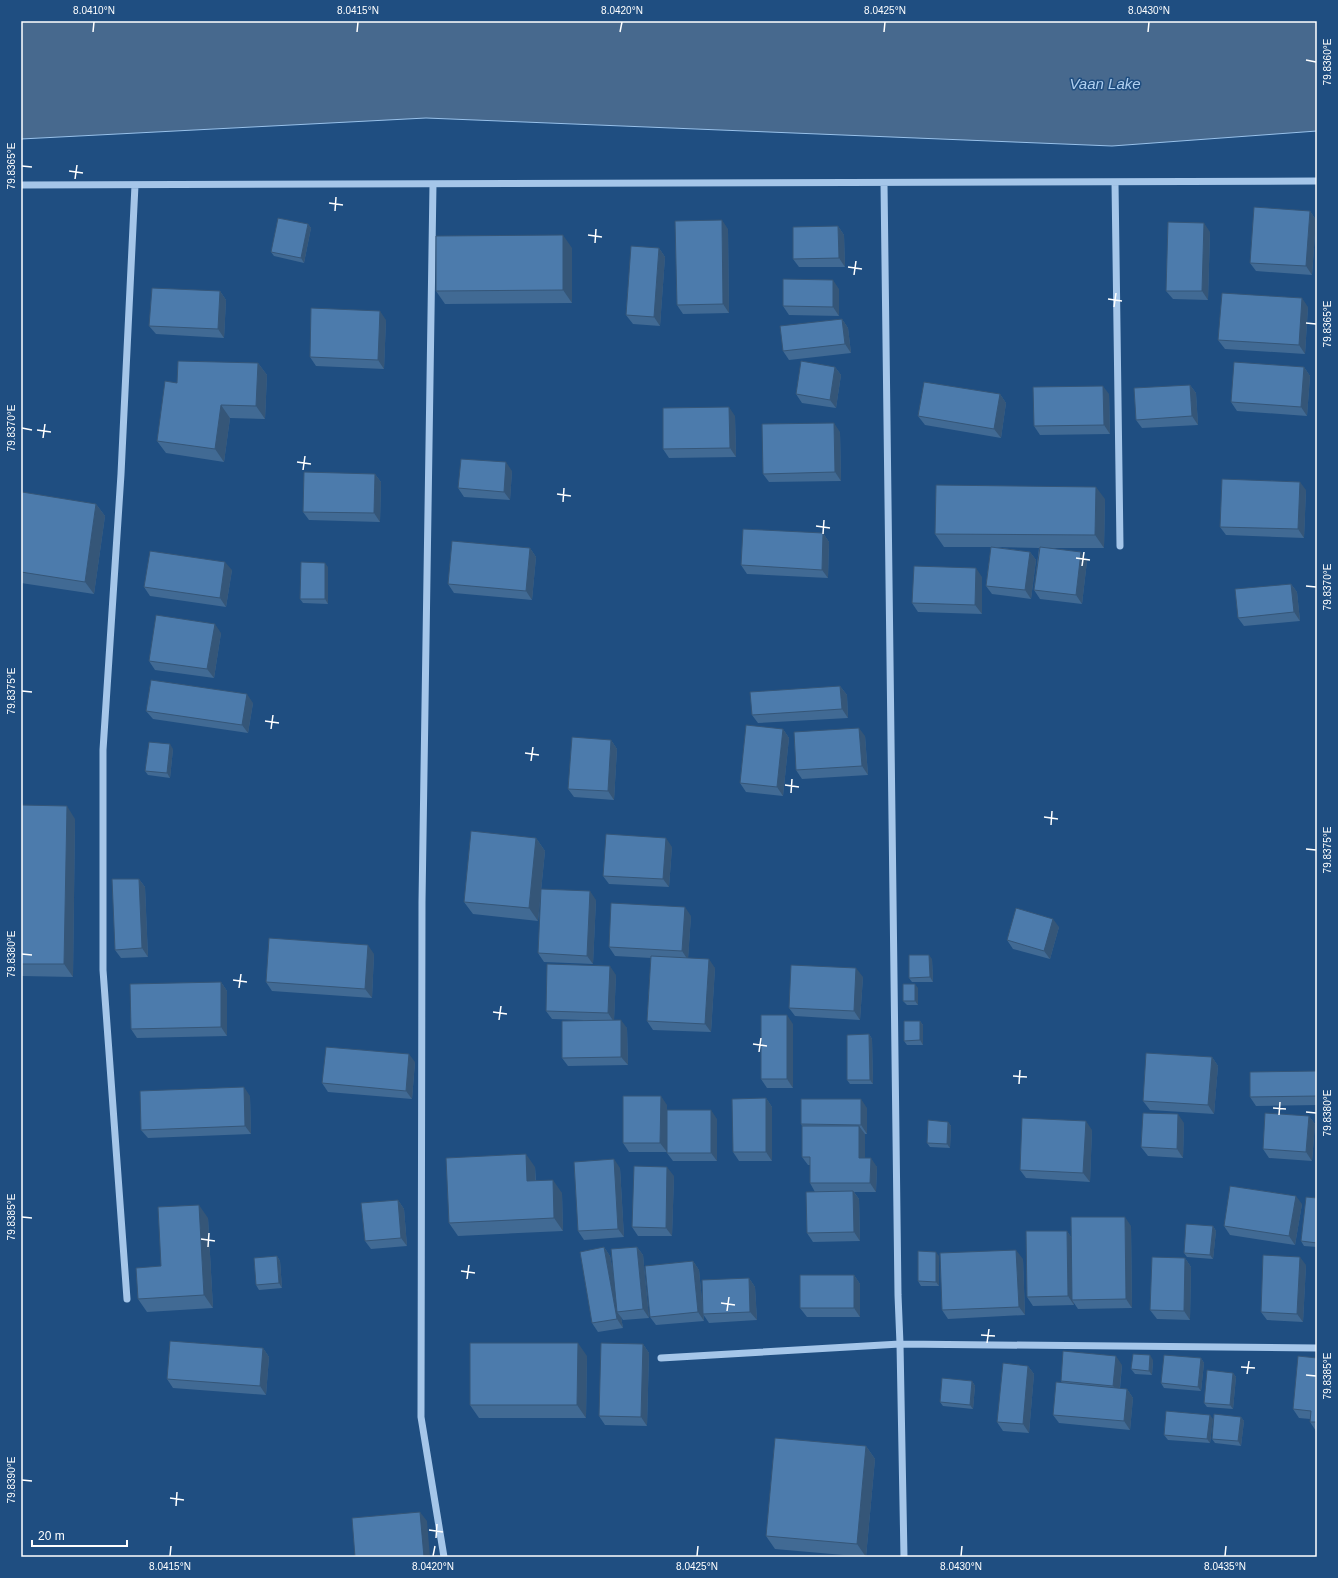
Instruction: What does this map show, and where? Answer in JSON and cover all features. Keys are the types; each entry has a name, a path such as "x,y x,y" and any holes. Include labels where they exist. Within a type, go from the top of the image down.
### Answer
{"street":[{"path":"21,185 1317,181"},
{"path":"884,182 898,1295 904,1557"},
{"path":"1115,182 1120,546"},
{"path":"433,184 422,902 421,1417 444,1557"},
{"path":"127,1299 103,970 103,750 122,474 135,185"},
{"path":"661,1358 900,1344 1317,1348"}],"water":[{"name":"Vaan Lake","path":"21,21 1317,21 1317,131 1112,146 426,118 21,139"}],"building":[{"path":"1254,207 1310,211 1306,266 1250,263"},
{"path":"278,218 308,224 301,258 271,252"},
{"path":"722,220 723,304 677,305 675,221"},
{"path":"1168,222 1204,223 1202,291 1166,291"},
{"path":"838,226 839,258 793,259 793,227"},
{"path":"563,235 563,290 436,291 436,236"},
{"path":"631,246 659,248 654,317 626,315"},
{"path":"783,279 833,280 833,307 783,306"},
{"path":"152,288 220,291 218,329 149,326"},
{"path":"1222,293 1302,298 1299,345 1218,340"},
{"path":"311,308 380,311 378,360 310,357"},
{"path":"842,319 845,344 783,351 780,326"},
{"path":"178,361 258,363 256,406 221,405 215,449 157,441 165,381 177,383"},
{"path":"801,361 835,367 830,400 796,394"},
{"path":"1234,362 1304,367 1301,407 1231,402"},
{"path":"924,382 1000,394 994,429 918,416"},
{"path":"1190,385 1192,416 1136,420 1134,388"},
{"path":"1103,386 1104,425 1034,426 1033,387"},
{"path":"729,407 730,448 663,449 663,408"},
{"path":"834,423 835,472 763,474 762,424"},
{"path":"461,459 506,462 504,492 458,488"},
{"path":"304,472 375,474 374,513 303,512"},
{"path":"1222,479 1300,482 1298,529 1220,527"},
{"path":"936,485 1096,487 1095,535 935,534"},
{"path":"22,492 96,504 85,582 21,572"},
{"path":"743,529 823,533 822,570 741,565"},
{"path":"452,541 530,548 526,591 448,584"},
{"path":"991,547 1030,552 1025,590 986,586"},
{"path":"1040,547 1081,552 1076,595 1034,590"},
{"path":"150,551 225,562 220,598 144,587"},
{"path":"301,562 325,563 325,599 300,599"},
{"path":"914,566 976,568 975,605 912,603"},
{"path":"1291,584 1294,612 1238,618 1235,589"},
{"path":"156,615 215,624 207,669 149,661"},
{"path":"151,680 247,694 242,725 146,711"},
{"path":"840,686 842,709 752,715 750,692"},
{"path":"746,725 783,729 777,787 740,783"},
{"path":"859,728 862,766 796,770 794,732"},
{"path":"572,737 611,740 608,791 568,789"},
{"path":"149,742 170,744 167,773 145,771"},
{"path":"21,805 67,806 64,964 21,964"},
{"path":"471,831 536,838 529,908 464,902"},
{"path":"606,834 666,838 663,879 603,876"},
{"path":"112,879 139,879 142,948 115,950"},
{"path":"541,889 590,891 587,956 538,953"},
{"path":"611,903 685,907 682,951 609,947"},
{"path":"1016,908 1053,919 1044,951 1007,940"},
{"path":"269,938 368,945 365,989 266,982"},
{"path":"909,955 929,955 930,977 909,978"},
{"path":"651,956 709,959 705,1024 647,1021"},
{"path":"547,964 610,966 608,1013 546,1011"},
{"path":"791,965 856,968 854,1011 789,1008"},
{"path":"221,982 221,1027 131,1029 130,984"},
{"path":"903,984 915,984 915,1001 903,1001"},
{"path":"761,1015 787,1015 787,1079 761,1079"},
{"path":"621,1020 621,1057 562,1058 562,1021"},
{"path":"904,1021 920,1021 920,1040 904,1041"},
{"path":"869,1034 870,1080 847,1080 847,1035"},
{"path":"326,1047 409,1054 406,1091 322,1083"},
{"path":"1146,1053 1212,1057 1208,1105 1143,1101"},
{"path":"1317,1071 1317,1096 1250,1097 1250,1072"},
{"path":"244,1087 245,1126 141,1130 140,1091"},
{"path":"623,1096 661,1096 660,1143 623,1143"},
{"path":"766,1098 766,1152 733,1152 732,1099"},
{"path":"801,1099 861,1099 861,1125 801,1124"},
{"path":"667,1110 711,1110 711,1153 667,1153"},
{"path":"1143,1113 1178,1114 1177,1149 1141,1147"},
{"path":"1265,1113 1309,1116 1306,1152 1263,1149"},
{"path":"1022,1118 1086,1121 1083,1173 1020,1170"},
{"path":"928,1120 948,1122 947,1144 927,1143"},
{"path":"802,1126 859,1126 859,1158 871,1158 870,1183 810,1183 810,1157 802,1157"},
{"path":"526,1154 527,1181 553,1180 554,1218 449,1223 446,1158"},
{"path":"614,1159 618,1229 578,1231 574,1162"},
{"path":"634,1166 667,1167 666,1228 632,1227"},
{"path":"1230,1186 1296,1196 1289,1236 1224,1226"},
{"path":"853,1191 854,1232 807,1233 806,1192"},
{"path":"1306,1197 1317,1198 1317,1243 1301,1241"},
{"path":"398,1200 401,1238 365,1241 361,1203"},
{"path":"199,1205 204,1295 138,1299 136,1268 161,1266 158,1207"},
{"path":"1071,1217 1125,1217 1126,1299 1072,1300"},
{"path":"1186,1224 1213,1226 1210,1255 1184,1253"},
{"path":"1026,1231 1067,1231 1068,1296 1027,1297"},
{"path":"604,1247 617,1319 592,1323 580,1252"},
{"path":"637,1247 643,1309 617,1312 611,1249"},
{"path":"1016,1250 1019,1307 942,1310 940,1253"},
{"path":"918,1251 936,1252 936,1282 918,1281"},
{"path":"1263,1255 1300,1257 1297,1314 1261,1312"},
{"path":"277,1256 279,1283 256,1285 254,1258"},
{"path":"1152,1257 1185,1258 1184,1311 1150,1310"},
{"path":"693,1261 698,1312 650,1317 645,1266"},
{"path":"800,1275 854,1275 854,1308 800,1308"},
{"path":"749,1278 750,1312 703,1314 702,1280"},
{"path":"170,1341 263,1348 260,1386 167,1379"},
{"path":"470,1343 578,1343 577,1405 470,1405"},
{"path":"601,1343 643,1344 641,1417 599,1416"},
{"path":"1063,1351 1116,1356 1113,1386 1061,1381"},
{"path":"1133,1354 1150,1355 1149,1371 1131,1369"},
{"path":"1164,1355 1201,1358 1198,1387 1161,1383"},
{"path":"1298,1356 1317,1358 1317,1422 1310,1422 1311,1411 1293,1409"},
{"path":"1003,1363 1028,1366 1023,1424 997,1422"},
{"path":"1207,1370 1233,1373 1230,1405 1204,1403"},
{"path":"942,1378 972,1381 970,1405 940,1402"},
{"path":"1056,1382 1127,1389 1124,1421 1053,1415"},
{"path":"1166,1411 1210,1415 1207,1439 1164,1435"},
{"path":"1214,1414 1241,1417 1238,1441 1212,1439"},
{"path":"775,1438 866,1446 857,1544 766,1536"},
{"path":"420,1512 424,1557 355,1557 352,1518"}]}
